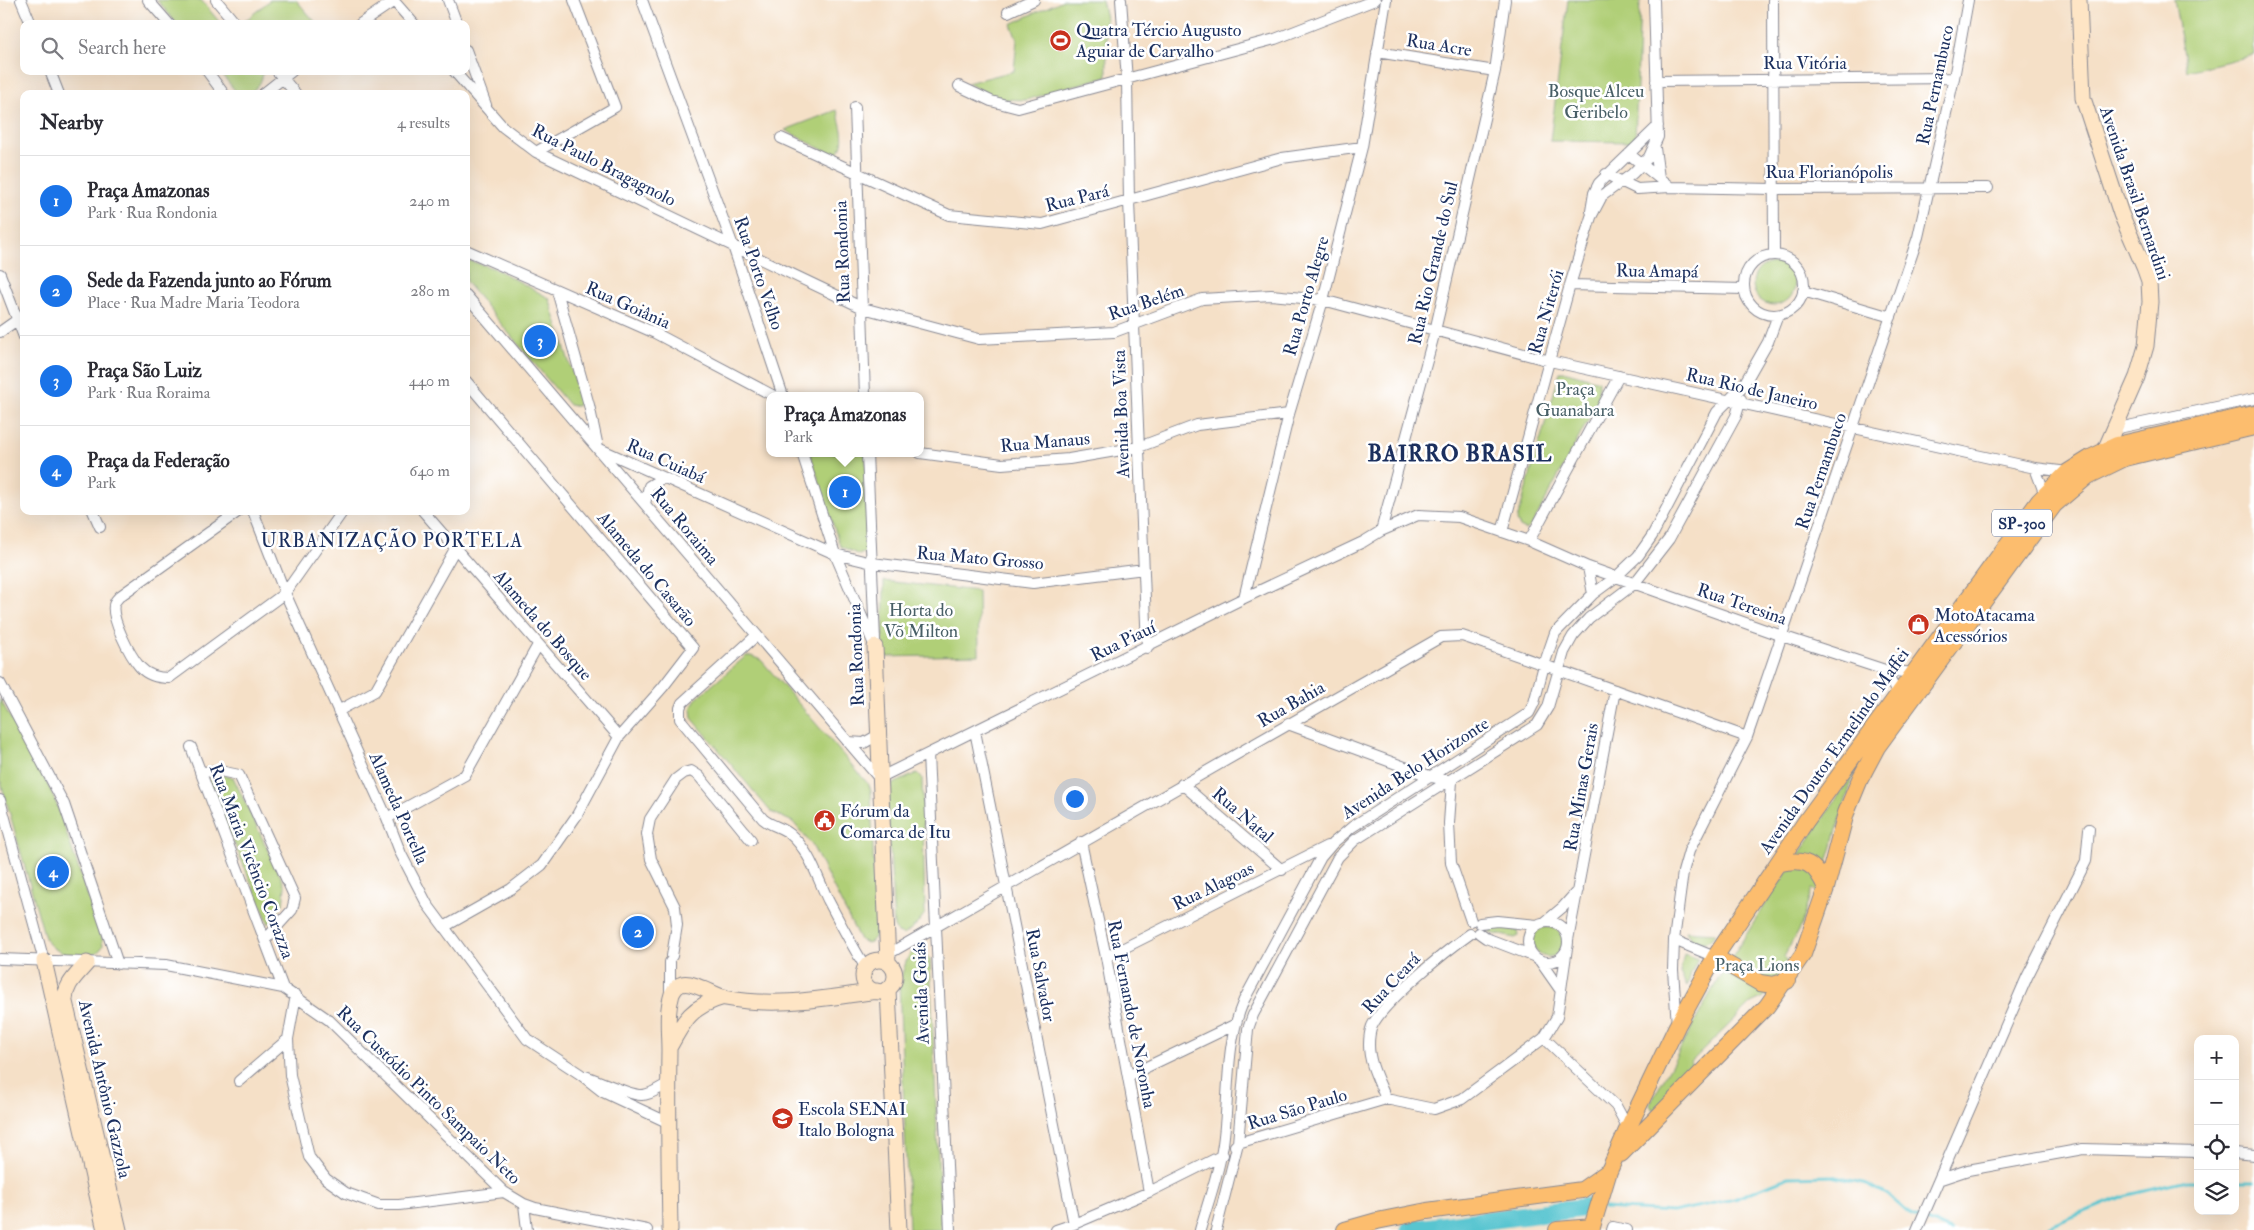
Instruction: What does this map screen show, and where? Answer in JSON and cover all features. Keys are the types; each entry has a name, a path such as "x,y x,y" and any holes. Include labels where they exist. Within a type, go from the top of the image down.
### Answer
{"main road":[{"name":"Avenida Doutor Ermelindo Maffei","path":"1596,1214 1610,1168 1628,1128 1677,1026 1715,957 1806,821 2022,522 2068,472 2105,450 2126,442 2254,414"},
{"name":"Avenida Doutor Ermelindo Maffei","path":"1610,1168 1642,1131 1754,1019 1786,981 1803,954 1826,888 1852,796 1877,747 2054,505 2088,476 2125,458 2254,427"},
{"path":"1778,864 1795,860 1806,862 1817,871 1826,888"},
{"path":"1734,928 1736,958 1742,972"},
{"path":"1715,957 1754,980 1773,985 1786,981"},
{"name":"SP-300","path":"1345,1230 1427,1210 1582,1190 1610,1168"},
{"path":"1557,1230 1596,1214 1592,1190 1582,1190"}],"street":[{"path":"21,0 29,20"},
{"path":"148,0 166,20"},
{"path":"216,0 233,20"},
{"path":"366,20 394,0 411,20"},
{"path":"448,0 456,20"},
{"path":"536,152 615,107 574,0"},
{"name":"Rua Porto Velho","path":"642,0 703,161 782,392"},
{"path":"1008,12 1034,0"},
{"name":"Avenida Boa Vista","path":"1121,0 1127,80 1129,202 1147,648"},
{"path":"959,86 991,101 1018,108 1275,39 1375,0"},
{"name":"Rua Porto Alegre","path":"1244,598 1289,414 1323,300 1362,147 1386,0"},
{"name":"Rua Rio Grande do Sul","path":"1381,532 1434,331 1495,71 1505,0"},
{"path":"1654,0 1658,126 1655,148 1659,178"},
{"path":"1773,0 1774,255"},
{"name":"Rua Pernambuco","path":"1677,1026 1673,970 1674,940 1683,872 1689,851 1747,738 1918,238 1954,78 1968,0"},
{"name":"Avenida Brasil Bernardini","path":"2079,0 2083,98 2121,214 2149,281 2150,302 2146,346 2137,377 2105,450"},
{"name":"Rua Acre","path":"1377,52 1495,71"},
{"path":"470,61 488,111"},
{"path":"52,75 57,90"},
{"path":"210,75 221,90"},
{"path":"267,90 280,75 293,90"},
{"name":"Rua Paulo Bragagnolo","path":"457,75 503,127 536,152 733,246"},
{"name":"Rua Vitória","path":"1656,81 1954,78"},
{"name":"Rua Rondonia","path":"855,107 865,392"},
{"name":"Rua Niterói","path":"1502,532 1570,285 1591,217 1594,193 1606,174 1658,126"},
{"name":"Rua Pará","path":"781,138 949,215 1042,224 1129,202 1282,158 1362,147"},
{"name":"Rua Niterói","path":"1591,217 1602,196 1642,165 1655,148"},
{"path":"1629,154 1670,187"},
{"name":"Rua Florianópolis","path":"1606,174 1637,189 1670,187 1773,189 1988,188"},
{"name":"Rua Belém","path":"733,246 863,308 979,339 1114,332 1202,300 1271,295 1323,300 1550,361"},
{"name":"Rua Goiânia","path":"470,254 655,333 766,392"},
{"path":"1774,255 1789,259 1797,266 1802,275 1803,290 1797,305 1789,312 1778,315 1766,314 1755,309 1747,300 1744,289 1745,275 1753,264 1760,258 1774,255"},
{"path":"0,274 20,317 0,332"},
{"name":"Rua Amapá","path":"1570,285 1744,289"},
{"path":"1803,290 1891,317"},
{"name":"Rua Cuiabá","path":"557,291 589,405 598,448 835,554 872,563"},
{"name":"Rua Roraima","path":"470,300 879,778"},
{"name":"Avenida Belo Horizonte","path":"1200,1230 1220,1158 1234,1025 1240,1010 1314,869 1333,843 1352,828 1529,713 1537,694 1555,632 1593,594 1616,577 1638,556 1652,536 1717,412 1743,386 1768,342 1778,315"},
{"name":"Rua Rio de Janeiro","path":"1550,361 2035,468 2068,472"},
{"path":"1529,541 1619,376"},
{"name":"Alameda do Casarão","path":"444,927 511,889 542,865 554,851 577,815 619,737 663,687 693,648 470,385"},
{"name":"Avenida Belo Horizonte","path":"1216,1230 1238,1143 1246,1042 1253,1014 1338,857 1355,840 1537,726 1548,707 1564,652 1573,636 1589,618 1634,584 1669,539 1736,416 1741,403 1743,386"},
{"path":"2114,429 2254,399"},
{"name":"Rua Manaus","path":"924,454 1002,464 1069,459 1139,447 1197,425 1289,414"},
{"path":"803,457 835,554 875,646"},
{"name":"Rua Rondonia","path":"867,457 878,736"},
{"path":"2035,468 2045,495"},
{"path":"645,504 650,486 663,478"},
{"path":"95,515 100,528"},
{"path":"233,515 114,602 113,612 120,633 141,668 156,678 169,678 285,593 340,515"},
{"name":"Alameda Portella","path":"255,515 285,593 388,818 401,854 418,888 444,927 527,1040 580,1074 603,1092 667,1122"},
{"name":"Alameda do Bosque","path":"426,515 619,737"},
{"name":"Rua Teresina","path":"1381,532 1418,515 1459,517 1529,541 1588,567 1634,584 1782,636 1885,670 1914,673"},
{"name":"Rua Piauí","path":"879,778 1381,532"},
{"path":"338,711 375,691 455,549"},
{"name":"Rua Mato Grosso","path":"872,563 1034,583 1144,569"},
{"path":"1588,567 1593,594"},
{"path":"757,635 682,703 680,719 763,819 789,833 802,848 812,864 854,949 875,963"},
{"name":"Rua Bahia","path":"875,963 937,924 1441,637 1462,636 1747,738"},
{"path":"388,818 465,774 538,645"},
{"path":"1885,670 1898,694"},
{"path":"0,683 64,804 118,964"},
{"name":"Rua Minas Gerais","path":"1544,1038 1557,1016 1568,944 1614,690"},
{"path":"1288,724 1432,777 1452,781 1449,823 1452,863 1475,928 1486,938 1549,962 1557,960 1564,955 1568,944 1566,933 1561,926 1553,922 1498,921 1475,928"},
{"name":"Rua Salvador","path":"975,731 1074,1224"},
{"path":"848,742 864,743 878,736"},
{"name":"Avenida Goiás","path":"878,736 887,933 875,963 892,967 895,978 883,990 899,1230"},
{"name":"Rua Maria Vicêncio Corazza","path":"191,746 283,988"},
{"name":"Avenida Goiás","path":"928,754 950,1230"},
{"path":"200,772 220,771 238,775 295,898 292,910 265,940"},
{"path":"724,997 696,1009 680,1012 671,1001 671,959 677,924 675,907 651,859 647,834 650,819 676,779 684,773 691,771 699,776 751,840"},
{"name":"Rua Natal","path":"1182,784 1282,870"},
{"path":"0,800 44,961"},
{"path":"1918,1228 1941,1179 2027,977 2086,861 2089,829"},
{"name":"Rua Fernando de Noronha","path":"1080,842 1106,957 1149,1192"},
{"name":"Rua Alagoas","path":"1106,957 1333,843"},
{"path":"1293,864 1314,869 1328,876"},
{"path":"1561,991 1529,948 1528,940 1531,931 1563,907 1578,889"},
{"name":"Rua Ceará","path":"1386,1099 1371,1063 1369,1043 1372,1026 1390,1003 1436,960 1475,928"},
{"path":"1674,940 1715,957"},
{"name":"Rua Custódio Pinto Sampaio Neto","path":"0,959 166,965 283,988 296,995 329,1020 504,1192 524,1204 647,1230"},
{"name":"Avenida Antônio Gazzola","path":"44,961 105,1230"},
{"name":"Avenida Antônio Gazzola","path":"87,963 69,985 65,993 65,1002 119,1230"},
{"path":"875,963 866,985 883,990"},
{"path":"842,996 855,987 875,963"},
{"path":"670,1230 667,1122 669,1050 667,1022 675,988 682,984 724,997 787,1003 814,1002 883,990"},
{"path":"669,1050 681,1026 696,1009 700,994 697,988"},
{"path":"296,995 288,1039 290,1075 304,1141 313,1163 335,1187 346,1194 378,1205 504,1192"},
{"path":"1240,1010 1253,1014"},
{"path":"1128,1076 1234,1025"},
{"path":"1544,1038 1616,1106 1628,1128"},
{"name":"Rua São Paulo","path":"1056,1230 1149,1192 1220,1158 1238,1143 1386,1099 1434,1109 1446,1106 1462,1099 1544,1038"},
{"path":"239,1081 288,1039"},
{"path":"1231,1043 1246,1042"},
{"name":"Alameda Portella","path":"580,1074 607,1082 634,1095 652,1093 667,1084"},
{"path":"1616,1106 1627,1105 1642,1098"},
{"path":"1941,1179 1968,1170 2084,1148 2194,1152"},
{"path":"2239,1153 2254,1155"},
{"path":"524,1204 527,1230"},
{"path":"1612,1230 1613,1227 1627,1230"}],"green space":[{"path":"157,0 201,0 218,20 174,20"},
{"path":"270,0 296,0 314,20 246,20"},
{"path":"1063,0 1102,0 1106,18 1107,76 1026,100 998,99 967,83 1014,71 1017,40 1011,24"},
{"name":"Bosque Alceu Geribelo","path":"1568,0 1640,0 1635,142 1550,141"},
{"path":"2174,0 2254,0 2254,55 2187,71"},
{"path":"222,75 263,75 258,86 254,90 235,90"},
{"path":"837,110 843,138 837,153 831,154 785,130"},
{"path":"470,261 496,269 549,298 581,400 577,406 569,405 470,287"},
{"path":"1774,263 1789,269 1795,284 1789,299 1774,305 1759,299 1753,284 1759,269"},
{"name":"Praça Guanabara","path":"1560,372 1567,372 1599,381 1598,402 1532,525 1526,530 1520,527 1517,520"},
{"path":"811,457 866,457 868,551 859,555 840,546"},
{"name":"Horta do Võ Milton","path":"884,581 978,591 979,655 883,657"},
{"path":"746,656 761,660 869,785 871,791 876,933 871,942 867,943 860,940 812,845 793,822 771,812 692,718 691,709 695,700"},
{"path":"0,699 57,805 102,938 103,946 91,955 74,956 64,953 56,950 45,938 0,779"},
{"name":"Praça Lions","path":"1855,771 1818,892 1812,889 1801,925 1784,957 1788,967 1764,997 1751,1003 1691,1062 1695,1071 1656,1109 1652,1109 1650,1104 1721,974"},
{"path":"917,773 922,778 925,913 918,923 904,935 898,933 894,927 887,791 893,784"},
{"path":"210,774 233,777 285,886 283,904 269,924 209,785"},
{"path":"1493,926 1518,931 1519,936 1515,938 1490,933 1490,929"},
{"path":"1548,927 1559,931 1563,942 1559,953 1548,957 1537,953 1533,942 1537,931"},
{"path":"1686,931 1715,933 1708,941 1700,942 1692,941"},
{"path":"913,951 921,951 930,959 941,1230 909,1230 899,983 907,959"},
{"path":"1684,954 1698,959 1687,987 1680,973"}],"waterway":[{"path":"1604,1208 1673,1212 1734,1199 1789,1177 1831,1176 1867,1184 1888,1195 1912,1216 1951,1230"},
{"path":"2040,1230 2124,1196 2194,1181"},
{"path":"2239,1182 2254,1182"},
{"path":"1410,1230 1589,1207"}],"place":[{"name":"Quatra Tércio Augusto Aguiar de Carvalho","path":"1060,40"},
{"name":"Praça São Luiz","path":"540,341"},
{"name":"Praça Amazonas","path":"845,492"},
{"name":"MotoAtacama Acessórios","path":"1918,625"},
{"name":"Fórum da Comarca de Itu","path":"824,821"},
{"name":"Praça da Federação","path":"53,872"},
{"name":"Sede da Fazenda junto ao Fórum","path":"638,932"},
{"name":"Escola SENAI Italo Bologna","path":"782,1119"}],"district":[{"name":"BAIRRO BRASIL","path":"1460,453"},
{"name":"URBANIZAÇÃO PORTELA","path":"392,540"}]}
